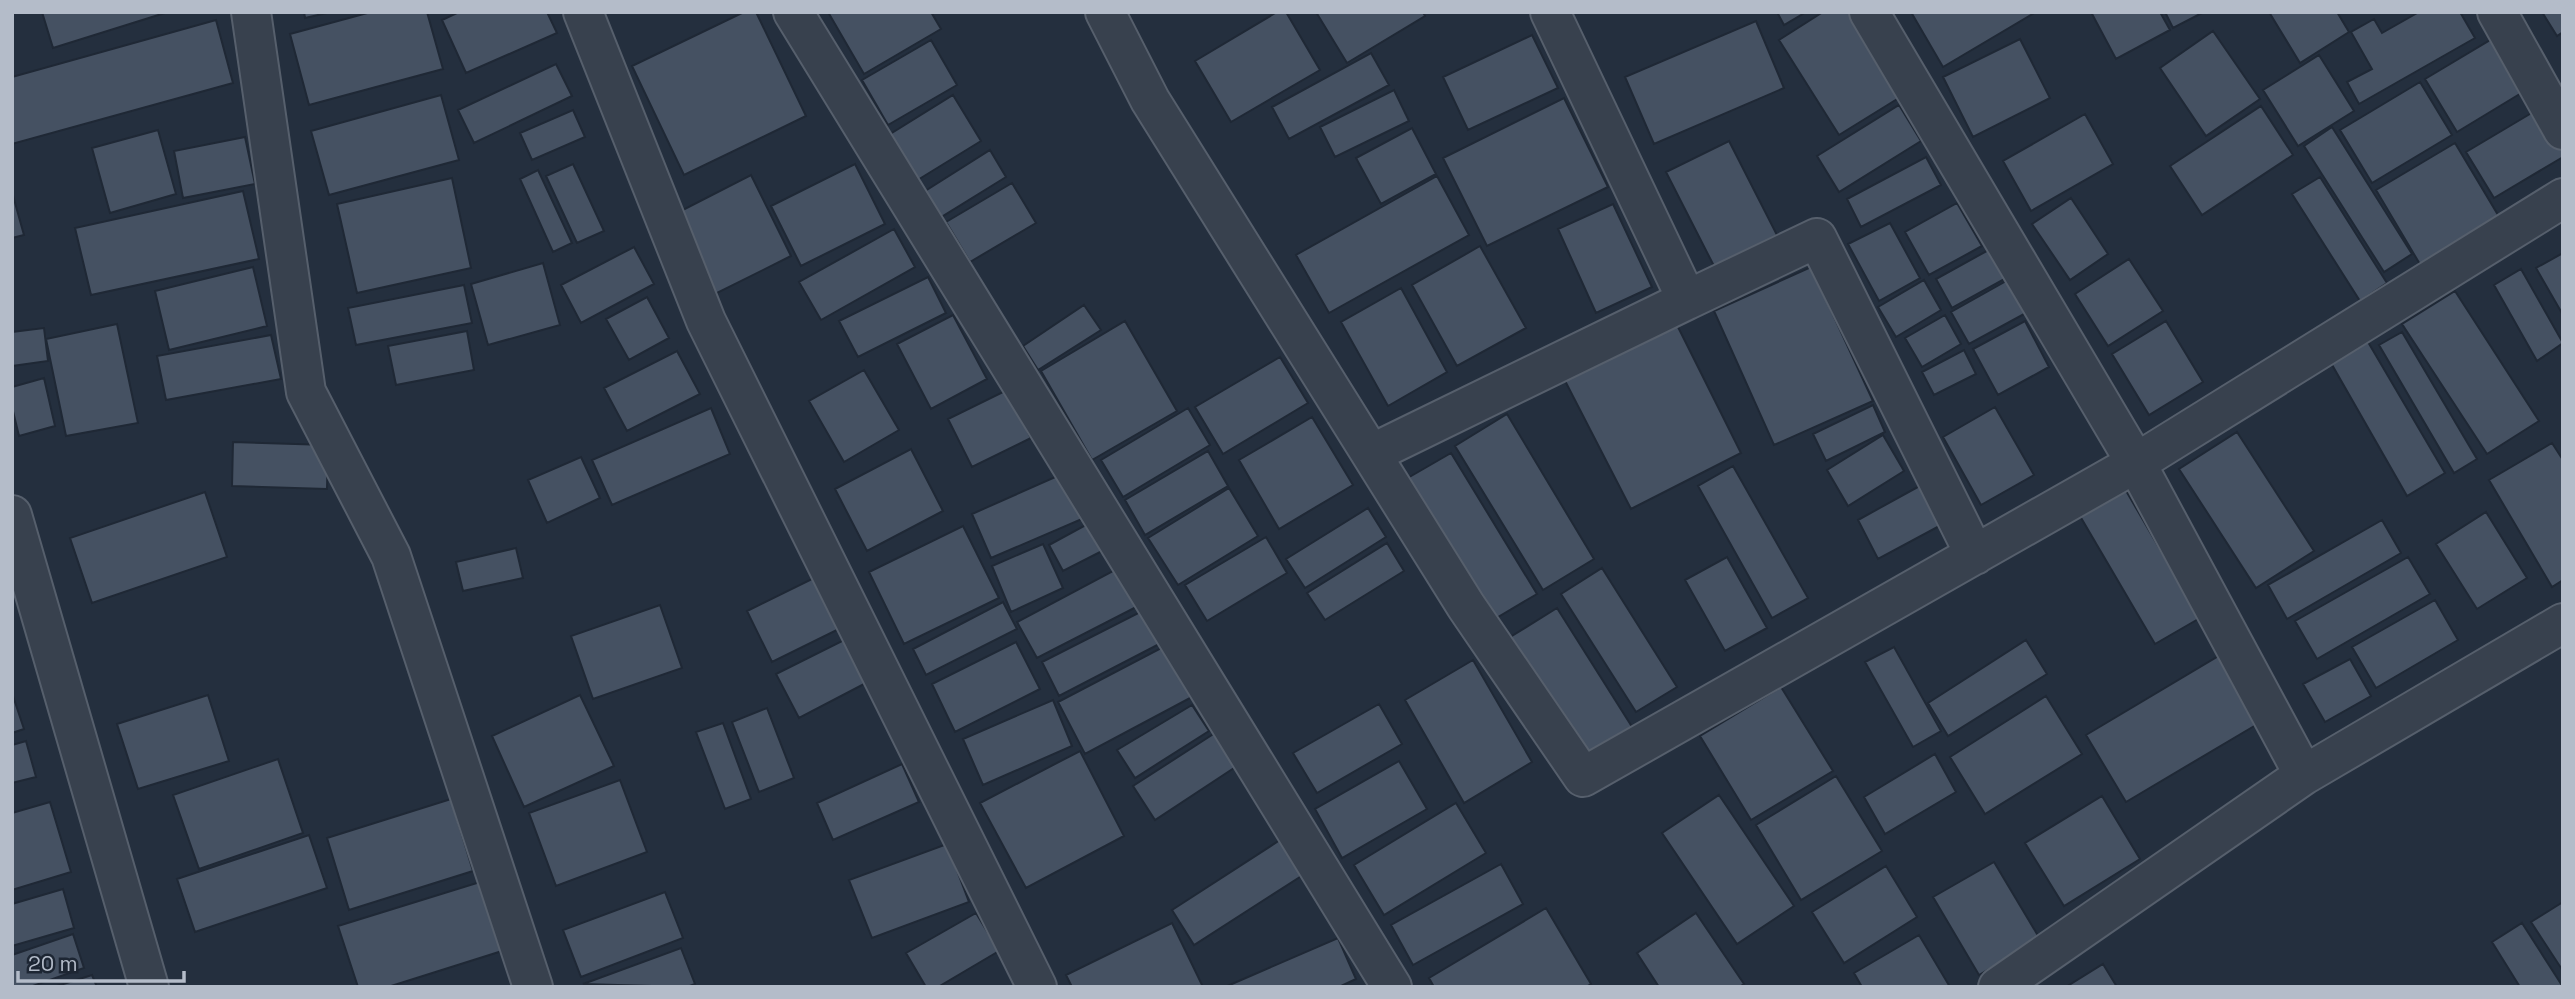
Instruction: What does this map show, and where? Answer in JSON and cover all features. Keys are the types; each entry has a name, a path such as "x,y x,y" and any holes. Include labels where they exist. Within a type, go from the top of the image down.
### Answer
{"street":[{"path":"251,12 306,392 391,556 533,987"},
{"path":"583,12 706,321 1037,987"},
{"path":"793,12 1392,987"},
{"path":"1105,12 1150,100 1371,454 1466,606 1583,777 2136,463 2563,198"},
{"path":"1550,12 1687,300"},
{"path":"1870,12 2136,463 2304,775"},
{"path":"2497,12 2563,130"},
{"path":"1371,454 1817,238 1975,555"},
{"path":"12,515 149,987"},
{"path":"1998,987 2304,775 2563,624"}],"building":[{"path":"42,12 168,12 53,48"},
{"path":"304,12 331,12 305,18"},
{"path":"371,12 427,12 443,69 309,105 290,34"},
{"path":"459,12 547,12 557,33 466,73 442,20"},
{"path":"744,12 756,12 806,116 684,175 632,66"},
{"path":"828,12 931,12 941,29 864,74"},
{"path":"1277,12 1286,12 1320,70 1231,122 1195,61"},
{"path":"1316,12 1423,12 1425,16 1347,63"},
{"path":"1777,12 1806,12 1784,25"},
{"path":"1823,12 1850,12 1902,96 1839,135 1779,40"},
{"path":"1911,12 2036,12 1943,67"},
{"path":"2091,12 2160,12 2170,30 2116,59"},
{"path":"2165,12 2204,12 2173,28"},
{"path":"2269,12 2337,12 2349,32 2300,63"},
{"path":"2419,12 2460,12 2475,38 2359,104 2347,82 2372,69 2351,32 2374,19 2382,33"},
{"path":"2542,12 2563,12 2563,32 2557,36"},
{"path":"216,20 233,83 12,144 12,77"},
{"path":"1756,21 1784,88 1654,144 1625,77"},
{"path":"2213,31 2260,99 2206,136 2160,68"},
{"path":"1532,35 1558,88 1468,130 1443,77"},
{"path":"2020,39 2050,98 1973,137 1943,77"},
{"path":"2492,39 2523,92 2457,132 2425,79"},
{"path":"931,40 957,85 888,125 862,80"},
{"path":"1371,53 1389,85 1289,139 1272,107"},
{"path":"2319,55 2354,111 2298,146 2263,90"},
{"path":"556,64 572,96 474,143 458,110"},
{"path":"2420,82 2452,135 2372,183 2340,130"},
{"path":"1394,90 1409,121 1335,157 1320,127"},
{"path":"441,95 459,160 329,195 311,131"},
{"path":"953,95 981,141 916,181 887,136"},
{"path":"1564,98 1608,187 1487,246 1443,158"},
{"path":"1899,105 1921,141 1839,192 1817,156"},
{"path":"2261,106 2293,155 2202,215 2170,166"},
{"path":"2540,108 2563,145 2563,157 2494,198 2466,152"},
{"path":"573,110 585,137 532,160 520,133"},
{"path":"2085,114 2113,164 2031,211 2003,161"},
{"path":"2332,127 2412,254 2384,272 2304,146"},
{"path":"1412,128 1436,174 1381,204 1356,158"},
{"path":"158,130 176,194 110,213 92,148"},
{"path":"245,137 255,184 183,198 174,151"},
{"path":"1729,141 1778,237 1715,268 1666,172"},
{"path":"2455,143 2501,220 2421,266 2376,190"},
{"path":"990,150 1006,177 938,219 922,193"},
{"path":"1926,157 1941,185 1861,227 1847,199"},
{"path":"573,164 604,231 577,243 546,176"},
{"path":"855,164 885,224 801,266 771,206"},
{"path":"538,170 572,243 553,252 520,179"},
{"path":"751,175 791,256 711,296 671,216"},
{"path":"1437,176 1469,235 1329,313 1296,255"},
{"path":"2320,177 2387,283 2360,301 2292,194"},
{"path":"452,178 471,268 357,293 337,204"},
{"path":"1012,183 1036,223 970,262 946,222"},
{"path":"243,191 259,259 91,295 75,228"},
{"path":"12,192 24,235 12,238"},
{"path":"2071,198 2108,254 2070,280 2032,224"},
{"path":"1957,203 1982,246 1929,275 1905,232"},
{"path":"1613,204 1652,287 1596,313 1558,229"},
{"path":"1890,223 1920,278 1879,301 1848,244"},
{"path":"894,229 915,267 821,320 799,282"},
{"path":"1480,246 1526,328 1457,366 1412,285"},
{"path":"634,247 654,284 581,323 561,285"},
{"path":"1994,247 2010,276 1952,308 1936,279"},
{"path":"2563,253 2563,315 2536,268"},
{"path":"2129,259 2163,311 2108,346 2075,294"},
{"path":"543,263 560,325 488,345 471,284"},
{"path":"253,267 267,326 169,350 155,291"},
{"path":"1811,267 1873,401 1774,445 1714,311"},
{"path":"2521,269 2563,343 2537,361 2494,285"},
{"path":"928,277 946,313 858,357 839,321"},
{"path":"1924,280 1941,310 1896,337 1878,307"},
{"path":"2008,280 2026,313 1969,344 1951,312"},
{"path":"464,285 472,323 356,345 348,308"},
{"path":"1401,288 1447,372 1388,406 1341,322"},
{"path":"2455,291 2539,421 2487,454 2402,324"},
{"path":"647,297 669,338 629,360 606,319"},
{"path":"1084,305 1101,330 1038,370 1023,346"},
{"path":"953,315 987,379 931,409 897,344"},
{"path":"1945,315 1961,344 1922,367 1905,338"},
{"path":"1673,317 1741,453 1631,509 1561,373"},
{"path":"1125,321 1177,411 1092,460 1041,371"},
{"path":"2025,321 2049,367 1998,395 1973,349"},
{"path":"2166,321 2203,382 2149,415 2112,354"},
{"path":"117,324 138,423 66,436 46,339"},
{"path":"44,328 48,361 12,366 12,332"},
{"path":"467,331 474,370 396,385 388,346"},
{"path":"2402,332 2477,459 2454,473 2379,345"},
{"path":"271,335 281,379 166,400 157,356"},
{"path":"2368,342 2445,473 2407,496 2331,363"},
{"path":"1964,350 1976,374 1934,395 1922,372"},
{"path":"677,351 700,394 627,431 604,388"},
{"path":"1280,357 1308,403 1223,454 1195,407"},
{"path":"864,370 899,430 844,462 809,401"},
{"path":"44,378 55,426 19,436 12,407 12,387"},
{"path":"1007,390 1031,438 972,467 948,419"},
{"path":"1873,405 1885,432 1826,461 1813,434"},
{"path":"1995,407 2034,475 1981,505 1943,437"},
{"path":"711,408 730,454 612,505 592,460"},
{"path":"1188,408 1210,445 1123,497 1101,460"},
{"path":"1507,414 1594,559 1543,590 1455,446"},
{"path":"1312,417 1353,485 1279,529 1239,460"},
{"path":"2237,432 2314,551 2256,588 2179,469"},
{"path":"1883,435 1904,471 1848,506 1827,470"},
{"path":"233,442 328,445 327,489 232,486"},
{"path":"2552,443 2563,460 2563,580 2552,587 2489,480"},
{"path":"911,449 943,511 867,551 835,489"},
{"path":"1208,451 1228,486 1145,535 1125,500"},
{"path":"1451,453 1537,594 1493,620 1406,479"},
{"path":"581,457 600,498 547,523 528,480"},
{"path":"1733,466 1808,598 1772,618 1698,486"},
{"path":"1062,474 1082,519 991,558 972,514"},
{"path":"1925,483 1945,523 1878,559 1858,520"},
{"path":"1229,488 1258,536 1178,585 1148,538"},
{"path":"2125,489 2200,618 2155,644 2080,516"},
{"path":"205,492 227,557 92,603 70,538"},
{"path":"1368,508 1386,537 1305,588 1286,559"},
{"path":"2486,512 2527,578 2477,609 2436,544"},
{"path":"2382,520 2401,553 2287,619 2268,585"},
{"path":"1093,521 1108,548 1063,571 1049,545"},
{"path":"963,526 999,598 904,644 869,572"},
{"path":"1266,537 1287,573 1207,621 1185,585"},
{"path":"1387,543 1404,571 1325,620 1307,593"},
{"path":"1043,544 1063,588 1011,612 992,566"},
{"path":"516,548 523,578 463,591 456,562"},
{"path":"1727,557 1767,628 1725,651 1685,580"},
{"path":"2408,557 2430,594 2317,659 2295,621"},
{"path":"1126,564 1146,602 1037,658 1017,622"},
{"path":"1602,568 1677,687 1636,712 1561,594"},
{"path":"818,576 843,627 772,662 747,611"},
{"path":"2435,600 2458,640 2376,688 2352,647"},
{"path":"1003,602 1017,629 926,675 913,649"},
{"path":"660,605 682,668 593,699 571,636"},
{"path":"1150,607 1167,640 1059,696 1042,662"},
{"path":"1557,608 1634,730 1584,761 1507,639"},
{"path":"844,640 866,683 799,718 776,674"},
{"path":"2026,640 2047,674 1948,736 1928,703"},
{"path":"1016,642 1040,689 955,732 932,684"},
{"path":"1165,646 1192,697 1085,754 1058,702"},
{"path":"1894,647 1941,731 1913,747 1865,662"},
{"path":"2222,654 2261,722 2126,802 2086,735"},
{"path":"2350,659 2371,696 2325,722 2303,684"},
{"path":"1473,660 1532,762 1464,803 1405,700"},
{"path":"1781,687 1833,771 1751,820 1700,736"},
{"path":"12,693 24,729 12,733"},
{"path":"208,695 229,761 138,789 117,724"},
{"path":"580,695 614,766 524,807 492,736"},
{"path":"2046,696 2082,754 1985,814 1950,757"},
{"path":"1053,700 1072,746 983,785 963,739"},
{"path":"1379,704 1402,744 1317,793 1293,753"},
{"path":"1192,705 1209,731 1135,778 1117,750"},
{"path":"767,708 794,778 759,792 732,722"},
{"path":"723,723 751,799 725,809 696,732"},
{"path":"1215,733 1237,766 1155,820 1133,786"},
{"path":"26,741 36,777 12,783 12,745"},
{"path":"1080,751 1124,836 1026,888 980,803"},
{"path":"1935,754 1956,792 1885,834 1864,797"},
{"path":"278,759 303,833 199,869 173,795"},
{"path":"1399,761 1427,809 1342,858 1315,809"},
{"path":"902,764 919,802 833,840 817,803"},
{"path":"1836,776 1882,851 1801,900 1756,825"},
{"path":"620,780 647,852 556,886 529,813"},
{"path":"1719,795 1794,906 1737,944 1662,833"},
{"path":"2102,796 2140,859 2064,906 2025,843"},
{"path":"451,799 473,871 349,910 327,838"},
{"path":"50,802 71,872 12,890 12,813"},
{"path":"1456,803 1486,853 1384,915 1354,865"},
{"path":"309,835 327,888 195,932 177,879"},
{"path":"1280,840 1303,875 1194,945 1172,910"},
{"path":"947,844 969,902 872,938 849,880"},
{"path":"1994,862 2040,939 1979,975 1933,897"},
{"path":"1501,864 1523,904 1413,965 1391,925"},
{"path":"1886,866 1917,917 1844,963 1812,912"},
{"path":"480,882 502,951 388,987 358,987 338,926"},
{"path":"63,889 74,928 12,946 12,904"},
{"path":"665,892 683,938 581,977 563,930"},
{"path":"2563,902 2563,971 2531,922"},
{"path":"1546,908 1591,984 1586,987 1434,987 1429,978"},
{"path":"976,913 999,951 938,987 926,987 906,953"},
{"path":"1696,913 1744,984 1739,987 1659,987 1637,953"},
{"path":"1172,923 1203,987 1072,987 1066,975"},
{"path":"2522,923 2563,987 2520,987 2492,942"},
{"path":"73,934 84,968 30,987 12,987 12,955"},
{"path":"1919,935 1950,987 1862,987 1854,973"},
{"path":"1338,938 1356,979 1339,987 1225,987"},
{"path":"681,948 695,984 687,987 583,984"},
{"path":"2103,964 2117,987 2066,987"},
{"path":"92,975 97,987 54,987"}]}
